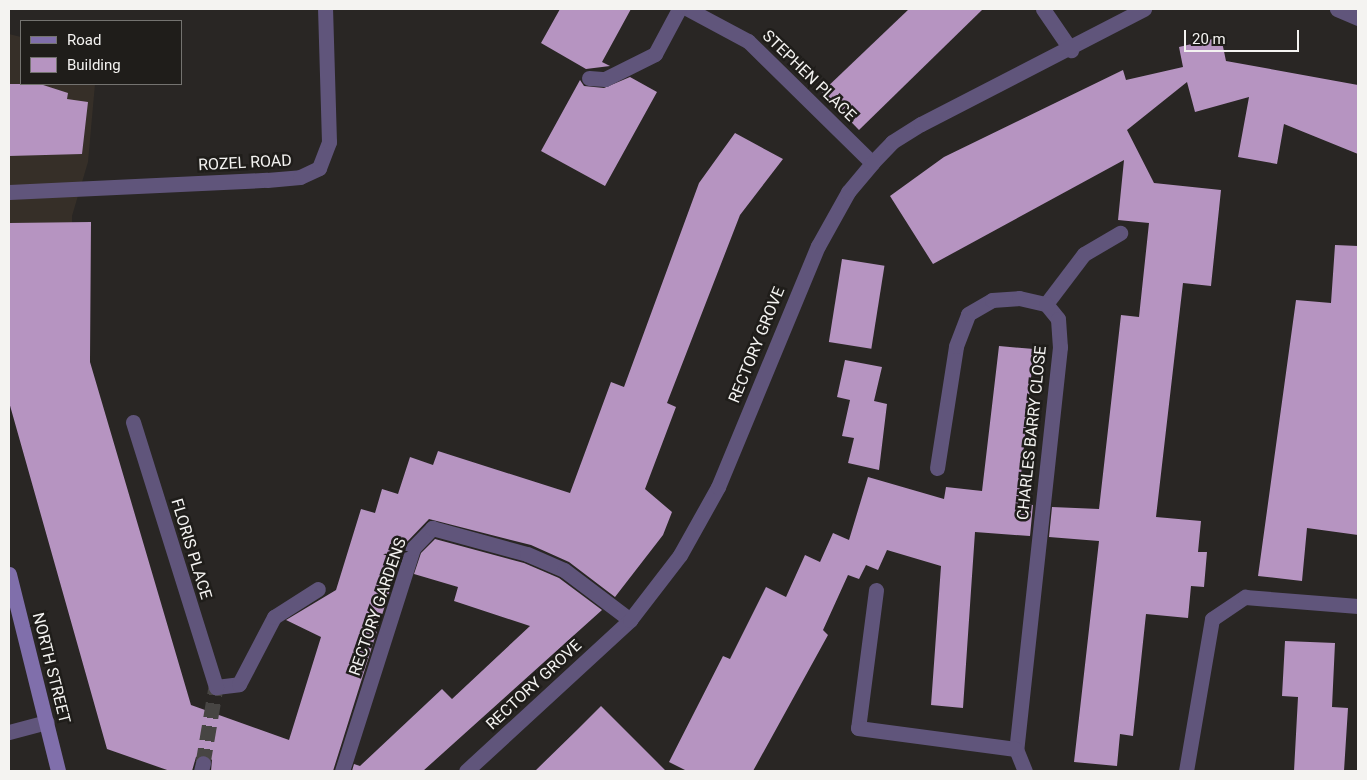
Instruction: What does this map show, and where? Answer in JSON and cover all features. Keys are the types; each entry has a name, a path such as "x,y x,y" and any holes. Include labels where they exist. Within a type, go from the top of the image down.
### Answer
{"main road":[{"name":"NORTH STREET","path":"9,574 58,771"}],"street":[{"name":"ROZEL ROAD","path":"9,192 267,180 300,177 319,168 329,142 325,9"},
{"path":"589,78 604,79 655,54 679,9"},
{"name":"STEPHEN PLACE","path":"688,9 748,41 872,163"},
{"path":"1042,9 1071,50"},
{"name":"RECTORY GROVE","path":"466,771 630,620 680,555 707,511 818,246 848,192 872,163 892,142 921,124 1071,50 1144,9"},
{"path":"1337,9 1358,18"},
{"path":"936,468 956,346 968,314 992,300 1019,298 1046,304 1084,254 1120,233"},
{"name":"CHARLES BARRY CLOSE","path":"1016,749 1060,347 1058,319 1046,304"},
{"name":"FLORIS PLACE","path":"132,422 216,687 239,684 274,617 318,590"},
{"name":"RECTORY GARDENS","path":"342,771 413,548 432,528 451,530 527,554 564,570 630,620"},
{"path":"876,590 858,728 1016,749 1026,771"},
{"path":"1186,771 1212,619 1245,597 1358,606"},
{"path":"9,732 47,722"}],"shaded area":[{"path":"9,34 20,37 20,85 95,85 88,162 72,216 72,346 9,352"}],"building":[{"path":"560,9 631,9 602,62 610,66 586,69 541,43"},
{"path":"909,9 983,9 859,130 822,92"},
{"path":"1221,37 1226,61 1358,85 1358,154 1284,124 1277,164 1238,157 1249,97 1195,112 1187,82 1127,130 1154,183 1221,190 1211,286 1183,283 1156,517 1201,521 1198,552 1207,552 1204,587 1191,586 1188,618 1146,614 1133,736 1120,734 1117,766 1074,762 1099,541 1049,537 1052,507 1099,509 1121,315 1139,317 1149,223 1118,220 1124,160 933,264 890,196 944,157 1123,70 1126,80 1183,67 1179,47"},
{"path":"630,77 657,92 605,186 541,151 580,80 584,86 604,88"},
{"path":"9,84 43,85 68,93 67,99 88,102 82,154 9,156"},
{"path":"735,133 783,159 740,215 667,403 676,407 645,489 672,512 663,535 615,597 569,562 531,545 429,519 404,545 333,771 211,771 212,760 205,754 196,757 192,771 170,771 107,749 9,402 9,223 91,222 90,362 191,705 289,740 321,637 286,620 336,590 361,509 375,513 382,489 398,494 410,457 433,465 438,451 570,493 611,382 624,387 699,183"},
{"path":"1335,245 1358,246 1358,535 1307,528 1302,581 1258,576 1296,300 1331,303"},
{"path":"842,259 884,266 871,349 829,342"},
{"path":"999,346 1034,349 1018,504 1033,505 1030,536 975,532 963,708 931,705 941,566 887,550 878,570 866,565 859,579 848,575 823,630 828,635 753,771 687,771 669,762 723,656 730,659 766,587 786,597 805,555 820,562 833,533 849,540 868,477 944,499 946,487 982,491"},
{"path":"845,360 882,367 874,401 887,404 879,470 848,463 854,438 842,436 850,400 837,397"},
{"path":"435,539 524,563 559,578 602,610 423,771 352,771 354,764 360,766 442,689 452,699 530,626 454,601 458,587 414,574 421,553"},
{"path":"1285,641 1335,643 1332,707 1348,708 1344,771 1294,771 1298,697 1282,696"},
{"path":"601,706 666,771 535,771 578,729"}],"tunnel":[{"path":"203,763 216,687"}]}
